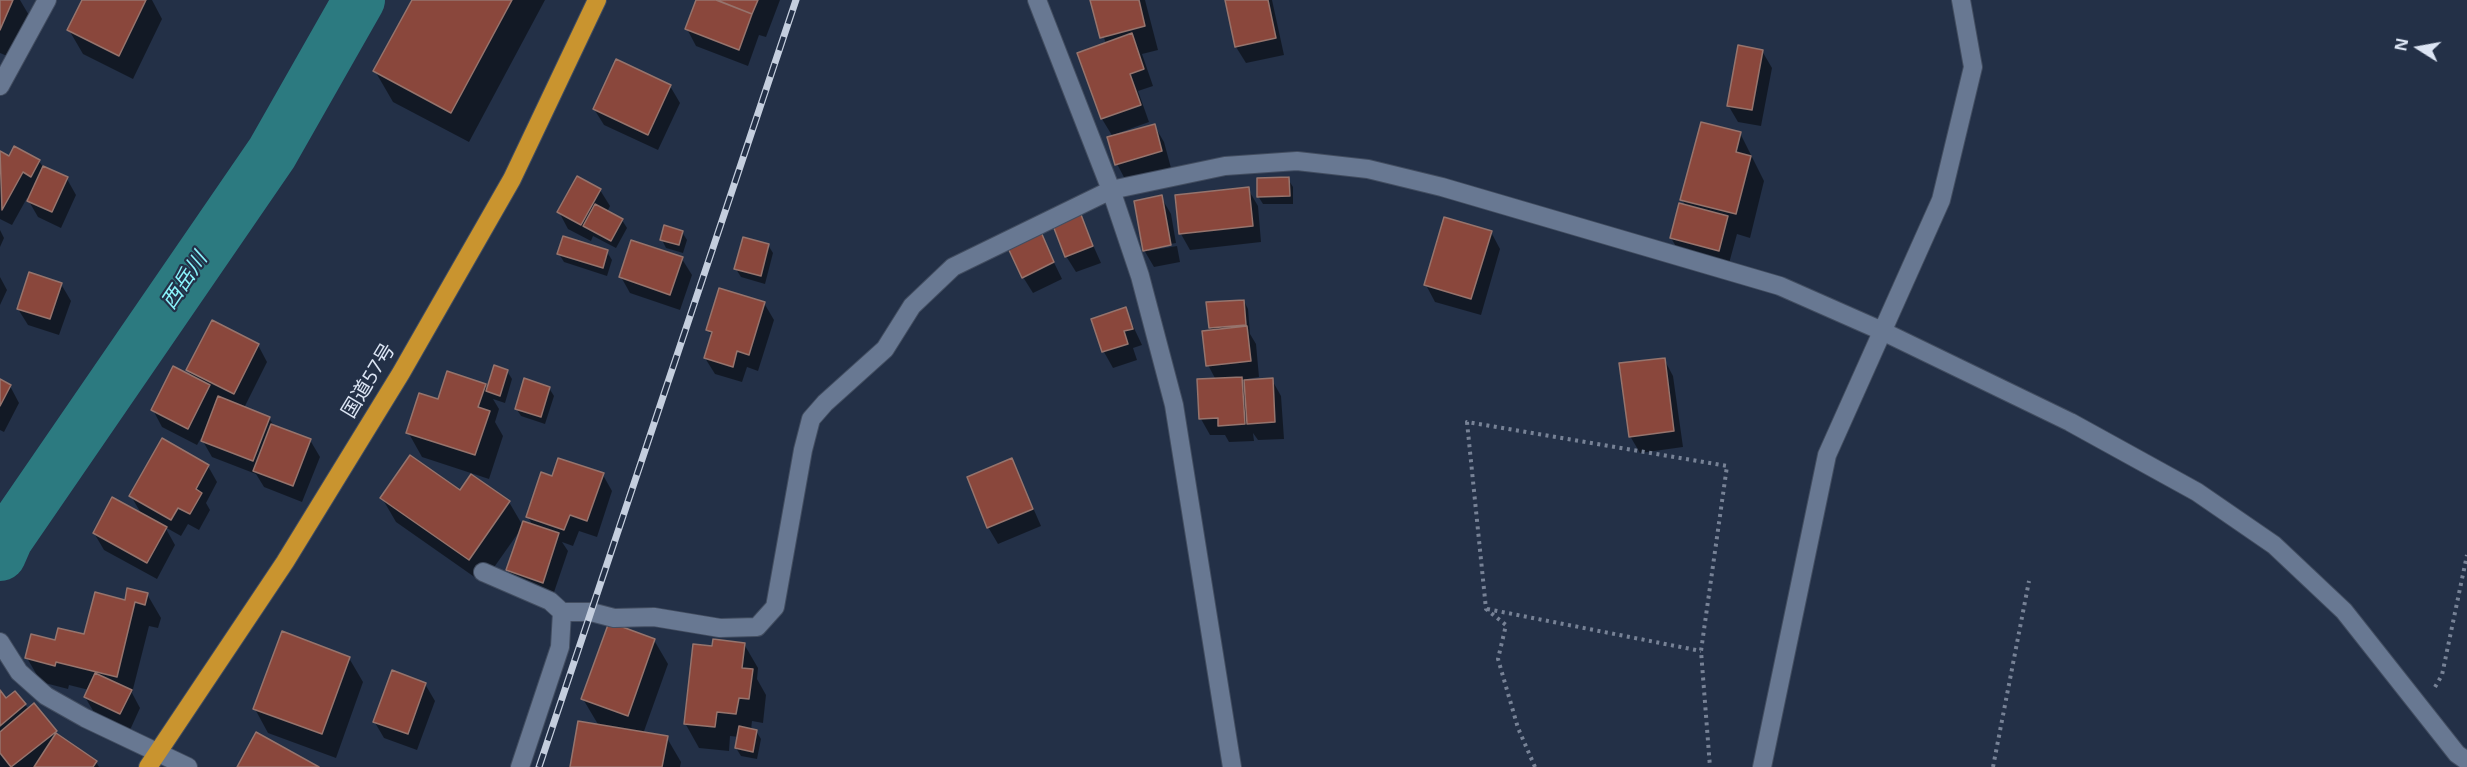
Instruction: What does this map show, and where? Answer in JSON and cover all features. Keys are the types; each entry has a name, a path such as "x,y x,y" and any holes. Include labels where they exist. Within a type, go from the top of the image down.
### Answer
{"highway":[{"name":"国道57号","path":"147,767 285,562 401,373 512,179 597,0"}],"street":[{"path":"0,86 47,0"},
{"path":"1037,0 1111,190 1140,276 1174,405 1232,767"},
{"path":"1762,767 1827,455 1941,200 1973,67 1961,0"},
{"path":"483,572 550,601 562,612 591,612 614,618 654,617 720,628 757,627 775,607 803,450 811,419 825,403 885,349 912,306 953,267 1111,190 1225,166 1297,161 1368,169 1442,187 1780,286 1882,331 2070,422 2197,492 2265,538 2344,611 2457,754 2467,761"},
{"path":"520,767 560,647 562,612"},
{"path":"0,642 19,672 46,696 85,718 159,751 188,767"}],"path":[{"path":"1535,767 1518,728 1497,659 1506,625 1486,609 1467,422 1727,466 1701,651 1710,767"},
{"path":"2422,708 2442,675 2467,555"},
{"path":"1993,767 2029,581"},
{"path":"1486,609 1701,651"}],"building":[{"path":"0,0 13,0 0,30"},
{"path":"82,0 146,0 119,56 67,30"},
{"path":"412,0 512,0 451,113 373,71"},
{"path":"696,0 716,0 752,14 739,50 685,29"},
{"path":"717,0 758,0 752,14"},
{"path":"1090,0 1139,0 1145,26 1100,38"},
{"path":"1225,0 1268,0 1276,38 1235,47"},
{"path":"1132,33 1144,69 1130,74 1141,105 1101,119 1077,53"},
{"path":"1738,45 1763,50 1752,110 1727,106"},
{"path":"616,59 671,85 648,135 593,109"},
{"path":"1701,122 1741,132 1736,152 1751,156 1736,214 1680,200"},
{"path":"1155,124 1162,151 1115,165 1107,137"},
{"path":"14,146 40,160 31,177 23,172 2,210 0,151 9,156"},
{"path":"43,166 68,177 52,212 27,201"},
{"path":"577,176 601,189 581,225 557,212"},
{"path":"1289,177 1290,196 1257,197 1257,178"},
{"path":"1249,187 1253,226 1179,234 1175,195"},
{"path":"1162,195 1171,245 1143,251 1134,201"},
{"path":"1679,203 1728,216 1719,251 1670,238"},
{"path":"595,204 623,219 611,241 583,226"},
{"path":"1080,212 1093,246 1065,257 1052,223"},
{"path":"1444,217 1492,231 1471,299 1424,285"},
{"path":"664,225 683,231 679,245 660,240"},
{"path":"1041,232 1054,262 1022,278 1008,248"},
{"path":"563,236 608,250 603,268 557,254"},
{"path":"743,237 769,244 761,276 734,269"},
{"path":"631,240 683,257 670,295 619,277"},
{"path":"29,272 62,283 50,319 17,309"},
{"path":"719,288 765,302 749,355 737,351 733,367 704,358 712,332 706,330"},
{"path":"1244,300 1246,325 1209,328 1206,302"},
{"path":"1126,307 1133,329 1124,331 1128,344 1102,352 1091,319"},
{"path":"212,320 259,344 234,394 186,370"},
{"path":"1247,326 1251,361 1206,366 1202,331"},
{"path":"1665,358 1674,431 1629,437 1619,363"},
{"path":"494,365 508,370 500,396 486,391"},
{"path":"173,366 210,385 188,429 151,410"},
{"path":"447,371 486,384 478,407 490,411 475,455 406,433 419,393 438,399"},
{"path":"1242,377 1245,424 1218,426 1218,418 1199,419 1197,379"},
{"path":"524,378 550,387 541,417 515,409"},
{"path":"1273,378 1275,422 1247,424 1244,380"},
{"path":"0,379 11,385 0,406"},
{"path":"218,396 270,417 253,461 201,441"},
{"path":"271,424 311,439 293,486 253,471"},
{"path":"162,438 209,465 196,489 202,493 190,514 178,508 171,520 129,496"},
{"path":"410,455 460,490 471,474 510,501 469,560 380,498"},
{"path":"558,458 604,473 587,521 570,515 564,530 526,517 541,472 552,476"},
{"path":"1012,458 1033,509 987,528 967,477"},
{"path":"112,497 167,527 147,563 93,533"},
{"path":"523,521 559,533 543,583 506,570"},
{"path":"127,588 148,593 145,605 135,602 117,677 56,662 55,666 25,658 31,634 55,640 58,628 84,634 95,592 125,600"},
{"path":"609,622 655,639 628,716 581,699"},
{"path":"282,631 350,657 322,734 253,709"},
{"path":"713,639 745,643 742,668 753,669 749,699 739,698 736,714 717,712 715,727 684,724 693,644 712,646"},
{"path":"392,670 426,683 408,734 373,722"},
{"path":"95,673 132,690 120,714 84,697"},
{"path":"0,690 6,698 15,691 26,704 0,726"},
{"path":"34,703 57,731 11,767 0,753 0,732"},
{"path":"578,721 668,736 662,767 570,767"},
{"path":"739,726 757,730 753,752 735,748"},
{"path":"256,732 319,767 237,767"},
{"path":"56,733 97,761 93,767 34,767"}],"waterway":[{"name":"西岳川","path":"0,555 7,539 272,153 359,0"}],"railway":[{"path":"539,767 796,0"}]}
